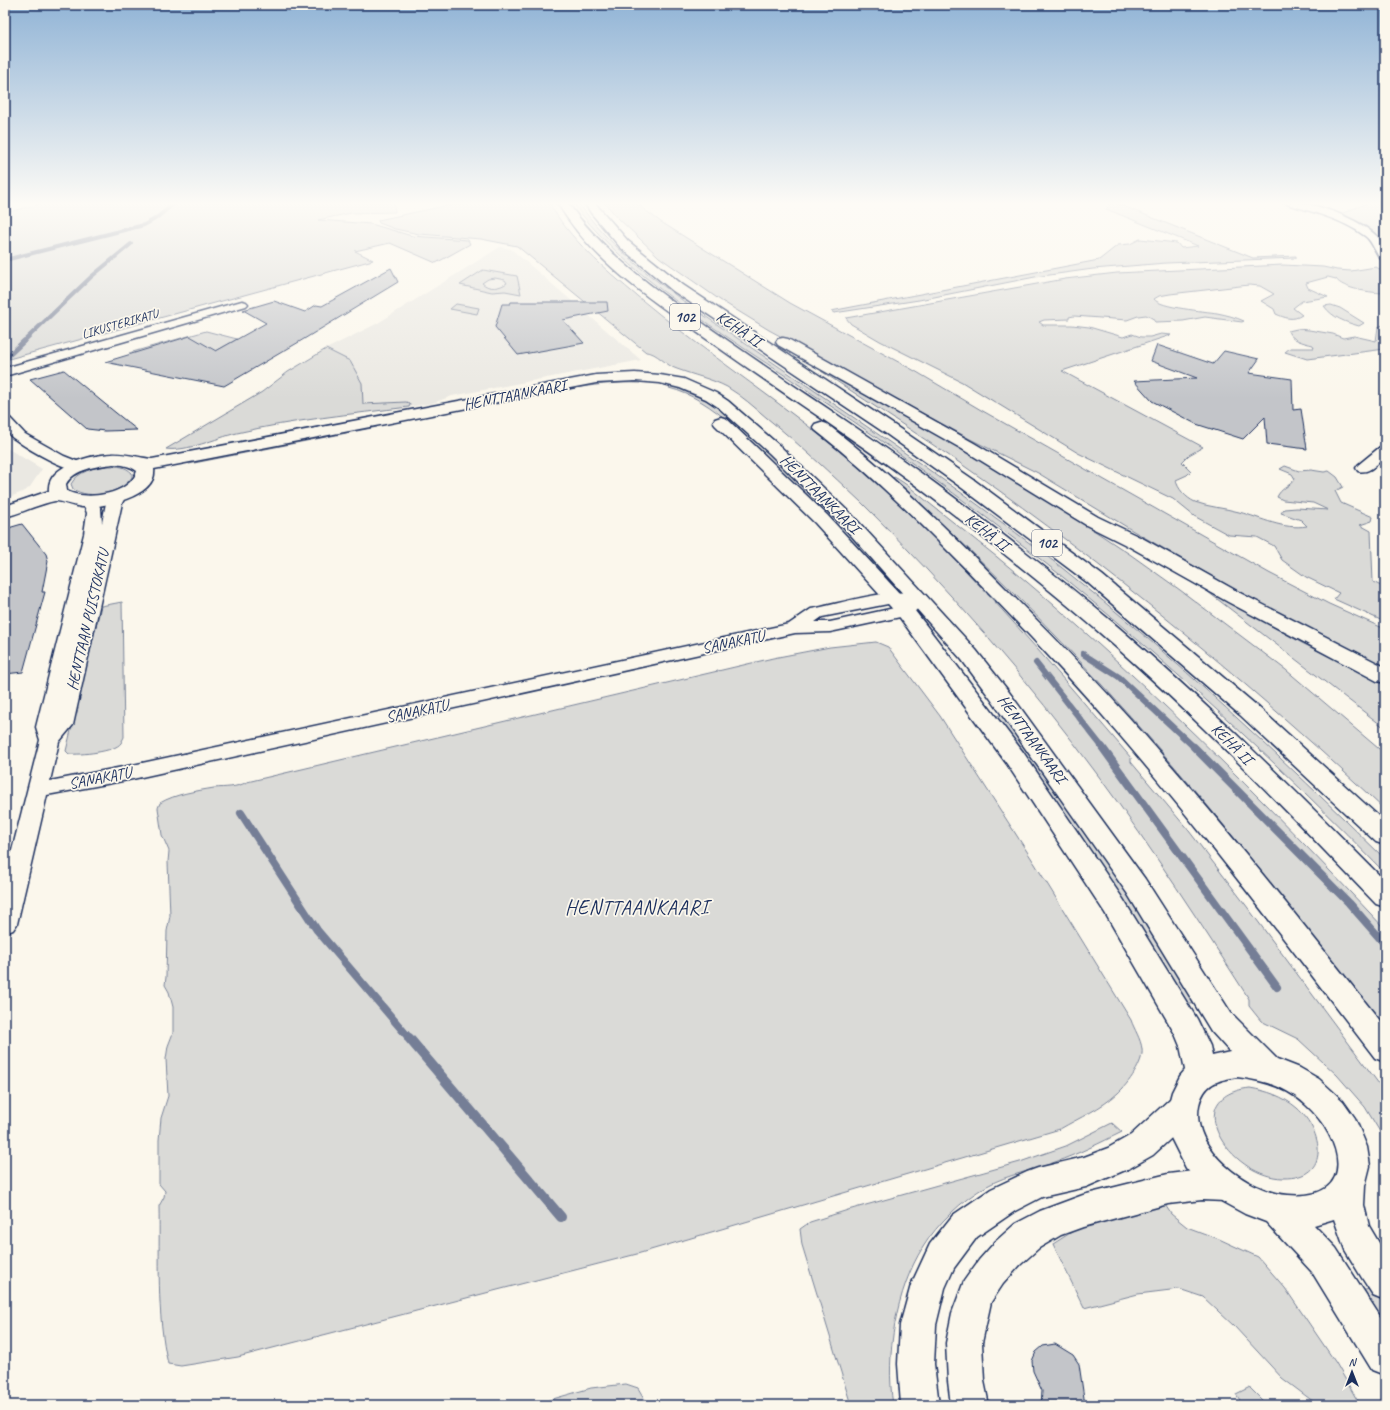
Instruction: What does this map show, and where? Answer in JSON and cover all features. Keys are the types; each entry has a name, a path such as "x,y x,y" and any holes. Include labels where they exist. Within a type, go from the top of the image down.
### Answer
{"main road":[{"name":"KEHÄ II","path":"621,268 662,301 867,442 936,492 1016,554 1108,630 1213,725 1385,898"},
{"name":"KEHÄ II","path":"653,268 678,288 942,466 1095,579 1248,710 1385,836"},
{"path":"678,288 713,302 974,450 1092,521 1137,543 1235,598 1385,676"},
{"path":"768,374 772,389 824,428 899,492 1012,605 1071,668 1157,764 1254,882 1385,1049"},
{"name":"HENTTAANKAARI","path":"143,470 152,464 596,379 629,377 660,379 698,389 722,404 775,450 842,515 1015,758 1114,906 1187,1028 1195,1046 1201,1074"},
{"name":"HENTTAANKAARI","path":"143,470 211,463 596,388 614,386 652,388 687,397 696,402 728,428 906,603 969,655 1040,750 1136,886 1221,1022 1244,1048 1266,1068"},
{"path":"5,512 58,494 76,501 90,501 118,496 135,487 143,470 132,461 113,459 91,463 79,467 61,478 57,485 58,494"},
{"path":"1237,1064 1266,1068 1306,1086 1318,1096 1338,1117 1350,1141 1353,1153 1353,1176 1349,1186 1340,1198 1328,1206 1313,1211 1295,1212 1277,1210 1259,1204 1226,1186 1212,1174 1192,1148 1182,1121 1182,1108 1188,1089 1194,1081 1201,1074 1218,1067 1237,1064"},
{"path":"920,1405 916,1364 918,1325 928,1285 942,1256 965,1226 1003,1200 1038,1183 1086,1172 1119,1158 1142,1145 1182,1108"},
{"path":"970,1405 966,1381 964,1343 976,1293 1008,1253 1027,1236 1052,1222 1083,1211 1168,1189 1202,1185 1226,1186"},
{"path":"1349,1186 1348,1208 1354,1229 1365,1251 1385,1283"},
{"path":"1277,1210 1324,1260 1385,1357"}],"street":[{"name":"LIKUSTERIKATU","path":"5,372 242,304"},
{"path":"5,421 20,437 59,459 79,467"},
{"path":"1362,468 1385,450"},
{"name":"HENTTAAN PUISTOKATU","path":"5,924 50,740 63,725 114,503 118,496"},
{"name":"HENTTAAN PUISTOKATU","path":"50,740 46,727 92,534 94,506 90,501"},
{"name":"SANAKATU","path":"38,790 128,773 795,628 830,627 906,603"}],"shaded area":[{"path":"5,268 344,268 5,360"},
{"path":"467,268 533,268 641,360 452,396 433,403 409,407 410,405 406,402 363,404 362,383 350,361 326,349 378,323"},
{"path":"544,268 604,268 693,340 835,447 898,503 968,573 1067,683 1131,758 1131,762 1189,831 1385,1092 1385,1140 1365,1107 1337,1075 1298,1039 1261,1021 1249,1006 1249,999 1195,915 1120,805 1073,741 986,635 924,567 861,502 803,448 748,402 727,387 673,367 654,354 646,352"},
{"path":"634,268 641,268 686,303 969,498 1061,567 1145,636 1227,708 1385,859 1385,873 1269,758 1189,684 1148,648 1028,549 895,451 831,406 721,333 652,283"},
{"path":"674,268 734,268 790,303 915,371 1269,573 1329,604 1385,629 1385,669 1257,602 1135,532 1038,473 970,439 769,330 720,300"},
{"path":"1058,268 1108,268 1035,277 919,300 834,313 831,311"},
{"path":"1225,268 1327,268 1351,271 1377,268 1385,272 1385,293 1351,288 1336,279 1328,277 1306,283 1308,288 1328,297 1302,301 1293,308 1302,315 1295,318 1286,318 1276,314 1274,309 1261,301 1274,294 1260,286 1249,285 1170,294 1159,296 1154,299 1165,305 1183,309 1217,313 1244,321 1242,322 1205,317 1183,321 1155,322 1152,318 1146,315 1127,320 1074,316 1069,317 1069,319 1044,320 1039,322 1043,325 1072,325 1089,327 1123,337 1132,334 1141,337 1150,337 1161,334 1171,335 1062,371 1203,447 1189,455 1182,462 1191,471 1187,475 1176,480 1182,492 1195,502 1239,512 1281,525 1298,527 1307,526 1301,520 1281,513 1284,509 1297,508 1328,510 1313,503 1283,500 1277,497 1295,479 1292,474 1280,469 1285,466 1299,471 1329,471 1337,477 1343,487 1335,491 1341,503 1373,517 1372,521 1360,525 1371,531 1373,582 1385,588 1385,622 1334,599 1339,593 1306,577 1282,560 1274,546 1257,537 1229,535 1194,516 1173,499 1078,453 962,382 880,341 851,324 846,318 1065,279 1117,273"},
{"path":"483,270 517,276 521,294 505,291 492,292 460,285","holes":["495,278 505,280 507,283 494,288 488,287 482,283 488,279"]},
{"path":"456,304 479,308 477,314 450,309"},
{"path":"1331,305 1340,308 1364,323 1359,326 1340,319 1331,314 1324,306"},
{"path":"1385,324 1385,349 1307,359 1285,352 1290,348 1314,348 1313,345 1295,339 1288,331 1297,329 1309,330 1333,334 1343,338 1354,336 1376,341 1378,327"},
{"path":"206,331 237,339 204,358 148,367 129,353"},
{"path":"326,349 350,361 362,383 363,404 406,402 409,403 409,407 279,424 237,433 192,447 166,449 262,392 288,372"},
{"path":"821,371 951,442 1042,496 1131,555 1286,670 1385,754 1385,810 1292,725 1196,643 1098,564 997,489 910,429"},
{"path":"641,380 640,383 586,386 496,404 494,401 588,383"},
{"path":"672,385 686,390 709,402 730,417 790,472 877,560 869,562 744,436 717,412 686,394 669,388"},
{"path":"375,424 377,427 189,464 188,461"},
{"path":"5,447 42,469 30,487 25,491 5,499"},
{"path":"118,466 127,469 132,473 132,477 120,488 104,494 87,494 73,489 71,484 82,473 98,467"},
{"path":"894,477 912,489 1049,600 1148,690 1245,784 1385,929 1385,1028 1219,819 1131,717 1039,618 991,570 892,479"},
{"path":"1208,592 1211,592 1302,643 1385,684 1385,728"},
{"path":"122,602 124,737 121,743 112,749 81,754 69,754 66,751 101,606"},
{"path":"876,642 888,647 940,716 1035,864 1131,1020 1140,1042 1142,1054 1131,1079 1122,1089 1098,1108 1060,1129 637,1254 238,1357 181,1366 168,1364 164,1345 160,1305 159,1206 164,1197 165,1191 159,1184 159,1140 161,1118 168,1096 166,1059 168,1046 173,1033 173,1007 169,992 165,985 167,931 170,916 169,851 162,835 158,808 160,803 172,797 186,793 235,786 773,658 830,647"},
{"path":"1000,715 1008,722 1112,869 1197,1003 1184,1005 993,717"},
{"path":"1250,1088 1269,1092 1280,1097 1297,1108 1306,1118 1313,1129 1317,1141 1318,1152 1316,1162 1310,1171 1299,1176 1283,1178 1263,1174 1245,1165 1230,1151 1219,1136 1214,1120 1217,1105 1228,1094"},
{"path":"1112,1123 1122,1132 1064,1159 995,1182 978,1191 943,1221 929,1238 914,1264 900,1303 892,1344 891,1386 893,1405 851,1405 802,1245 800,1229 810,1222 848,1210 1020,1162 1066,1146"},
{"path":"1164,1203 1171,1214 1187,1227 1219,1239 1258,1257 1285,1288 1336,1363 1360,1405 1318,1405 1282,1378 1234,1326 1203,1297 1179,1289 1138,1294 1084,1308 1053,1244 1078,1228"},
{"path":"1375,1288 1385,1304 1385,1333 1360,1291"},
{"path":"626,1384 638,1388 648,1405 532,1405 591,1388"},
{"path":"1250,1387 1267,1405 1243,1405 1236,1394"}],"building":[{"path":"391,268 398,282 224,386 105,362 190,336 216,351 266,323 243,310 274,301 305,312 316,305 322,306"},
{"path":"511,302 607,302 608,311 563,320 584,343 518,355 495,327 502,304 510,304"},
{"path":"1157,345 1213,364 1224,351 1259,359 1249,373 1292,379 1293,410 1301,409 1307,449 1267,444 1265,417 1243,439 1196,424 1152,401 1134,381 1197,378 1151,361"},
{"path":"64,370 137,430 105,431 87,429 30,379"},
{"path":"22,524 46,554 48,561 42,592 45,592 23,672 5,674 5,529"},
{"path":"1055,1344 1073,1355 1079,1364 1085,1405 1041,1405 1042,1391 1033,1371 1032,1361 1036,1352 1043,1346"}],"waterway":[{"path":"23,342 102,268"},
{"path":"7,357 24,341"},
{"path":"1083,654 1119,677 1195,748"},
{"path":"1036,663 1103,748"},
{"path":"1102,747 1277,987"},
{"path":"1195,748 1349,903 1385,944"},
{"path":"241,813 317,930 410,1039"},
{"path":"409,1038 561,1217"}],"district":[{"name":"HENTTAANKAARI","path":"637,907"}]}
